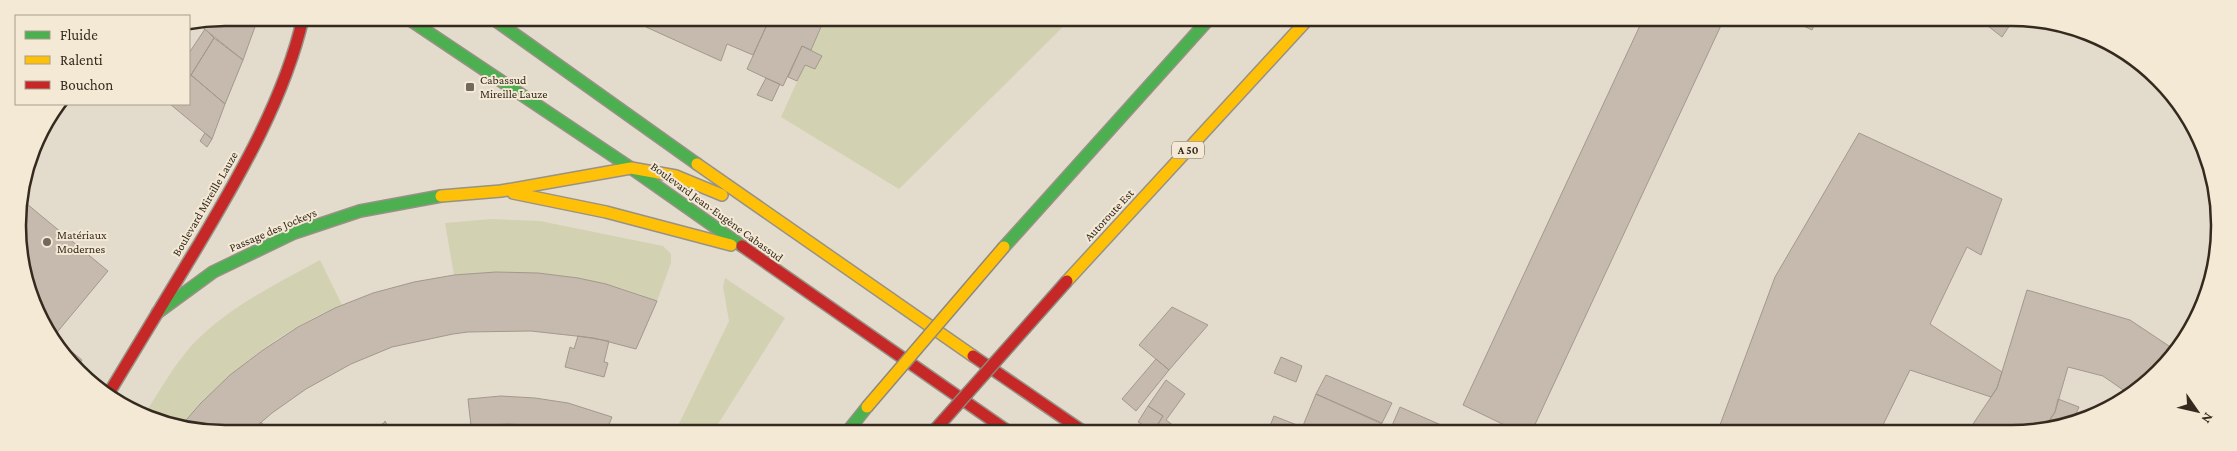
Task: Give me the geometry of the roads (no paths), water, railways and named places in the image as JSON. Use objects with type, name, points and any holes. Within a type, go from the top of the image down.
[{"type":"main road","name":"Boulevard Mireille Lauze","points":[[112,389],[244,168],[277,94],[301,26]]},
{"type":"main road","name":"Boulevard Jean-Eugène Cabassud","points":[[419,26],[631,168],[999,425]]},
{"type":"main road","points":[[503,26],[762,212],[1074,425]]},
{"type":"main road","points":[[853,425],[1004,247],[1203,26]]},
{"type":"main road","name":"Autoroute Est","points":[[939,425],[1067,281],[1301,26]]},
{"type":"main road","name":"Passage des Jockeys","points":[[157,313],[213,272],[307,228],[360,211],[442,196],[502,191],[631,168],[676,176],[762,212]]},
{"type":"main road","name":"Passage des Jockeys","points":[[502,191],[606,212],[746,249]]},
{"type":"place","name":"Cabassud Mireille Lauze","points":[[470,87]]},
{"type":"place","name":"Matériaux Modernes","points":[[47,242]]}]
